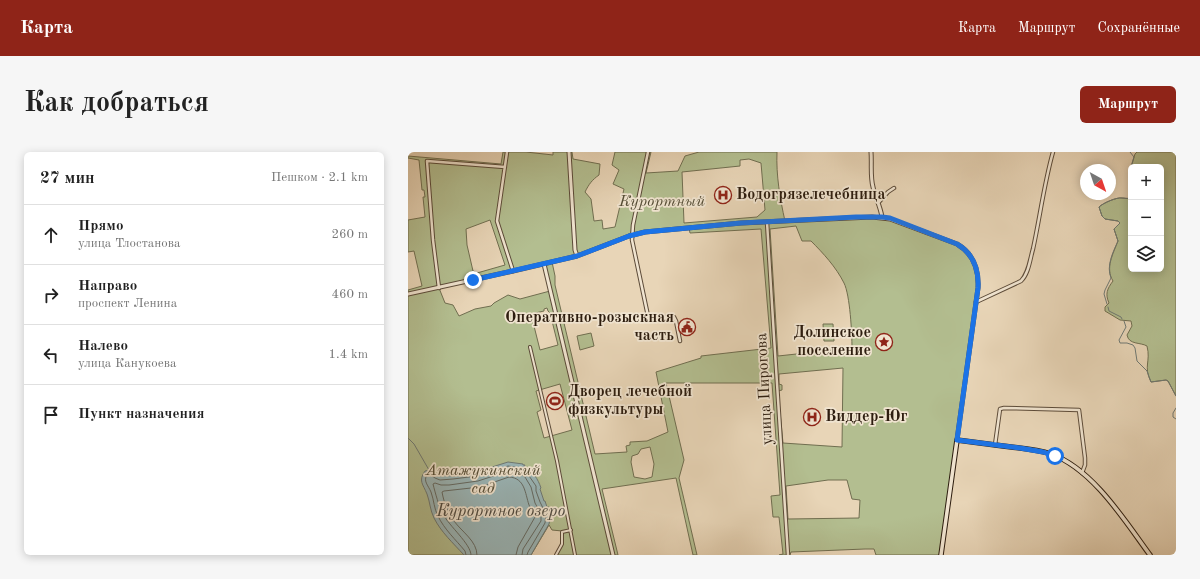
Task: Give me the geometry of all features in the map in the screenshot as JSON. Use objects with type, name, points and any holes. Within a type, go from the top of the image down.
[{"type":"main road","points":[[941,555],[957,440],[1026,449],[1050,454],[1068,463],[1082,473],[1112,504],[1150,555]]},
{"type":"street","points":[[507,152],[497,221],[513,271]]},
{"type":"street","points":[[569,152],[575,250],[577,256]]},
{"type":"street","points":[[648,152],[633,225],[633,243],[648,316],[651,319],[674,317],[676,319],[680,341]]},
{"type":"street","points":[[871,152],[873,190],[882,217]]},
{"type":"street","points":[[976,302],[1024,279],[1029,264],[1053,152]]},
{"type":"street","points":[[439,288],[432,232],[427,161],[505,167]]},
{"type":"street","points":[[878,202],[894,188]]},
{"type":"street","points":[[408,294],[577,256],[645,232],[766,222],[882,217],[897,221],[957,244],[964,248],[970,255],[977,269],[978,281],[976,302],[957,440]]},
{"type":"street","name":"улица Пирогова","points":[[766,222],[788,555]]},
{"type":"street","points":[[544,264],[613,555]]},
{"type":"street","points":[[530,347],[557,461],[576,555]]},
{"type":"street","points":[[996,445],[999,410],[1002,408],[1079,410],[1085,458],[1085,465],[1082,473]]},
{"type":"street","points":[[556,555],[562,544],[562,532],[572,530]]},
{"type":"green space","points":[[503,152],[526,152],[553,155],[553,152],[572,152],[573,159],[600,164],[599,175],[591,182],[585,192],[591,199],[594,221],[602,220],[603,229],[615,227],[624,189],[613,184],[619,170],[612,165],[615,152],[651,152],[646,173],[678,171],[685,156],[699,152],[777,152],[779,187],[785,221],[882,217],[960,246],[971,257],[978,281],[941,555],[876,555],[874,549],[865,549],[791,552],[790,555],[779,555],[783,554],[779,517],[773,517],[771,496],[780,495],[772,383],[666,383],[684,460],[679,478],[697,555],[693,555],[676,478],[602,489],[618,555],[556,555],[561,546],[562,531],[552,530],[549,525],[531,555],[408,555],[408,290],[422,286],[414,251],[408,252],[408,220],[425,217],[423,197],[425,197],[424,190],[422,190],[419,160],[408,158],[408,156],[501,164]],"holes":[[[749,159],[761,163],[765,210],[757,217],[684,223],[682,172],[740,166],[740,160]],[[490,220],[505,265],[477,273],[473,271],[467,245],[466,229]],[[796,226],[802,241],[811,241],[825,255],[837,271],[844,283],[848,296],[852,348],[778,356],[770,229]],[[689,228],[690,233],[761,229],[771,348],[701,356],[701,358],[656,372],[668,432],[647,441],[630,442],[630,445],[626,446],[627,452],[595,454],[555,285],[552,262],[577,256],[640,233]],[[544,264],[550,291],[520,299],[508,295],[491,306],[475,309],[459,316],[453,305],[445,303],[439,288]],[[547,308],[550,313],[558,345],[540,350],[531,314],[544,311],[544,309]],[[843,368],[842,447],[783,443],[778,391],[782,390],[782,385],[779,384],[779,374]],[[560,384],[572,430],[544,438],[537,412],[541,410],[536,391]],[[650,447],[654,464],[652,477],[645,479],[634,477],[631,462],[632,456],[638,454],[641,449]],[[828,480],[847,480],[852,499],[860,500],[859,518],[788,519],[786,486]]]},
{"type":"green space","points":[[1137,152],[1176,152],[1176,396],[1168,381],[1151,382],[1147,368],[1147,346],[1132,342],[1127,335],[1132,326],[1131,321],[1120,320],[1105,311],[1105,307],[1109,303],[1107,292],[1113,281],[1110,266],[1118,241],[1114,229],[1120,223],[1118,221],[1105,219],[1102,216],[1099,207],[1101,205],[1116,200],[1117,198],[1128,198],[1128,272],[1164,272],[1164,164],[1132,164]]},
{"type":"green space","points":[[823,324],[833,324],[834,341],[824,341]]},
{"type":"green space","points":[[591,333],[594,346],[580,350],[577,336]]},
{"type":"water","name":"Курортное озеро","points":[[508,462],[525,465],[524,467],[533,473],[537,478],[544,501],[547,507],[549,507],[551,514],[549,524],[531,555],[464,555],[444,533],[434,518],[422,482],[423,474],[425,471],[429,471],[441,476],[453,476],[476,472]]},
{"type":"waterway","points":[[1130,152],[1134,157],[1132,164]]},
{"type":"waterway","points":[[1107,304],[1104,294],[1111,278],[1109,269],[1112,254],[1118,241],[1114,229],[1120,223],[1118,221],[1105,219],[1102,216],[1099,207],[1114,199],[1128,198]]},
{"type":"waterway","points":[[1108,307],[1109,311],[1122,319]]},
{"type":"waterway","points":[[1124,321],[1126,327],[1119,340],[1120,343],[1133,345],[1135,348],[1137,361],[1147,371],[1151,382],[1168,381],[1176,396]]},
{"type":"waterway","points":[[1176,408],[1173,413],[1173,417],[1176,419]]},
{"type":"waterway","points":[[408,438],[414,444],[429,470]]},
{"type":"place","name":"Водогрязелечебница","points":[[723,195]]},
{"type":"place","name":"Оперативно-розыскная часть","points":[[687,327]]},
{"type":"place","name":"Долинское поселение","points":[[884,342]]},
{"type":"place","name":"Дворец лечебной физкультуры","points":[[555,401]]},
{"type":"place","name":"Виддер-Юг","points":[[812,417]]},
{"type":"route","points":[[473,280],[577,256],[629,236],[645,232],[741,223],[785,222],[856,217],[890,218],[964,248],[975,263],[977,269],[978,288],[957,440],[1020,448],[1043,452],[1055,456]]},
{"type":"park label","name":"Курортный","points":[[662,202]]},
{"type":"park label","name":"Атажукинский сад","points":[[483,480]]}]
